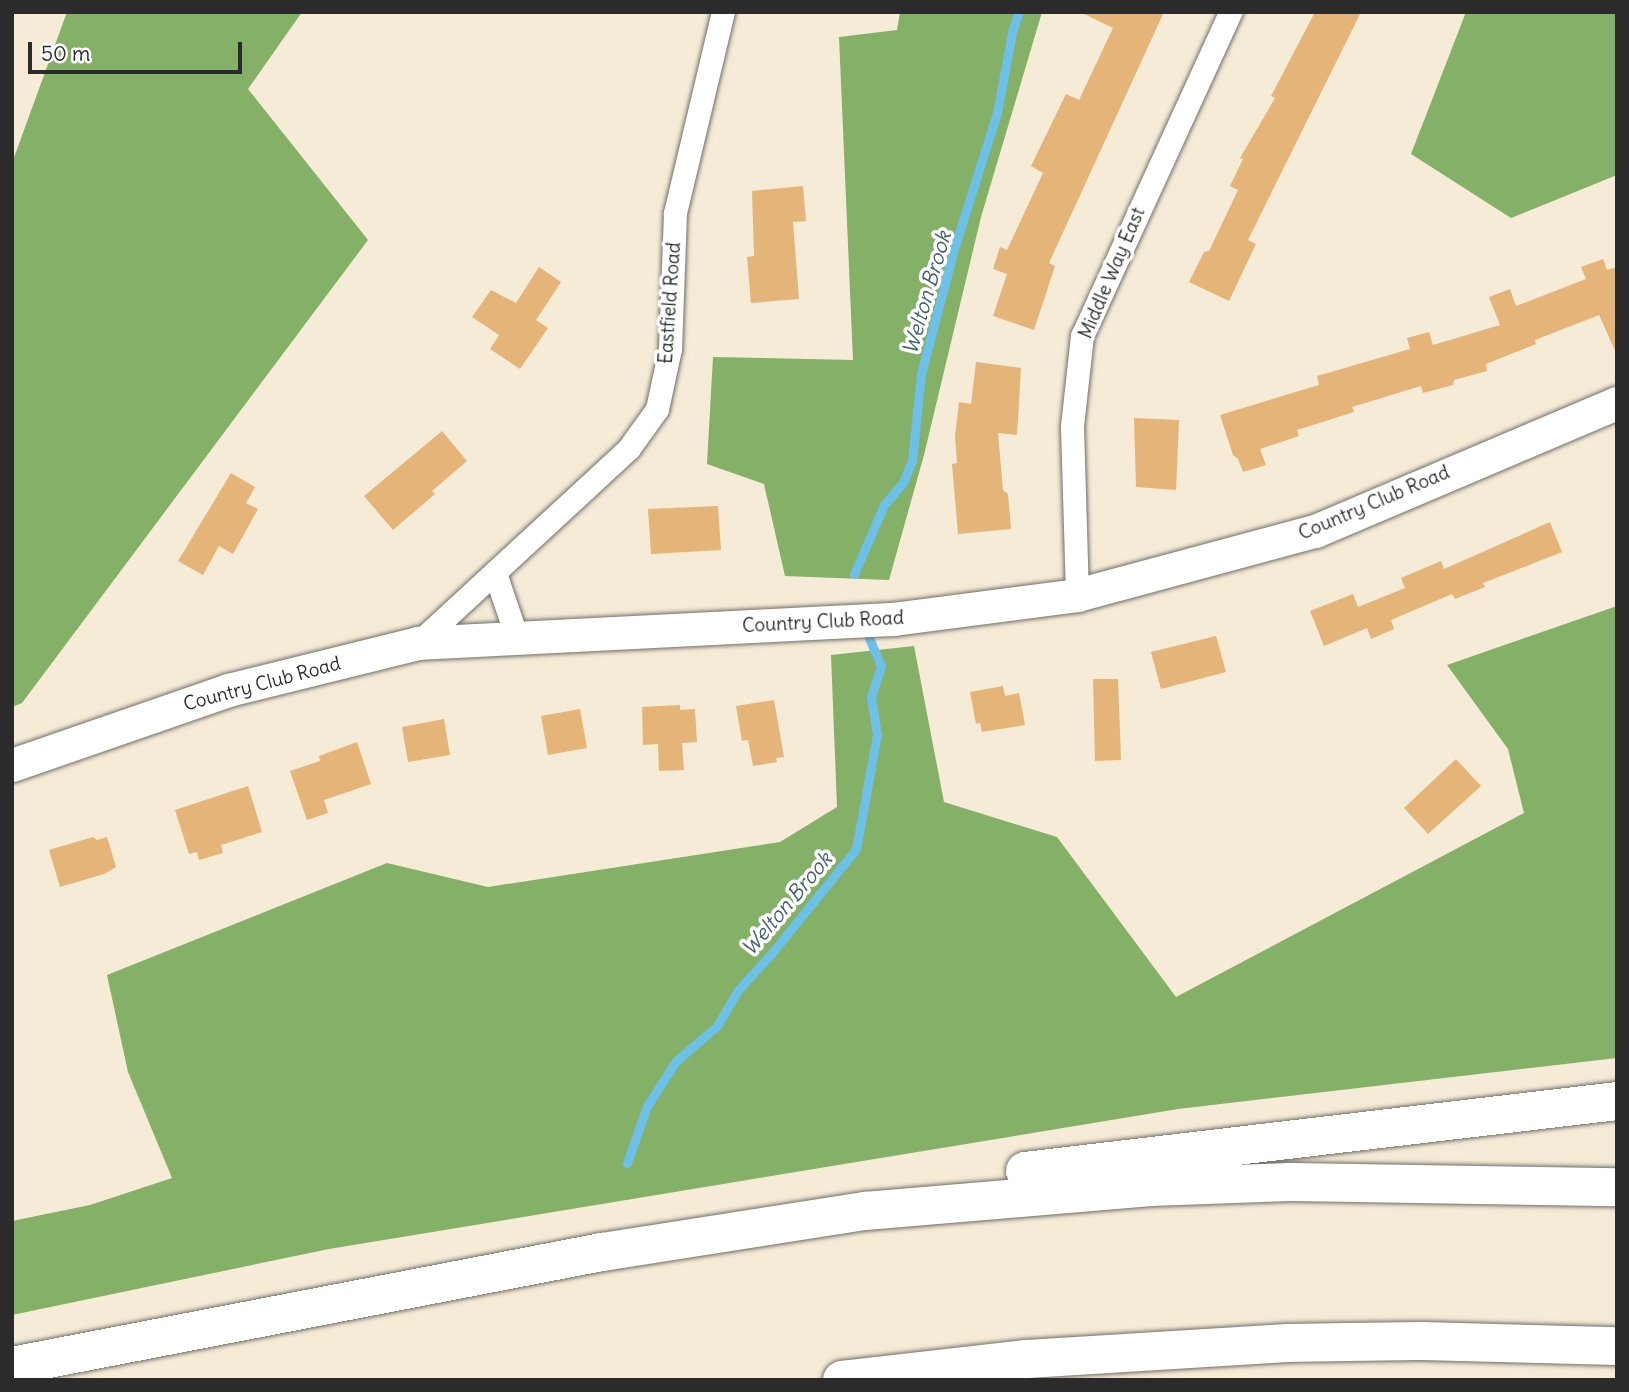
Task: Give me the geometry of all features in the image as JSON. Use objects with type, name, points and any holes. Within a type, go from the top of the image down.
[{"type":"highway","points":[[12,1366],[602,1252],[808,1206],[989,1175],[1617,1101]]},
{"type":"highway","points":[[602,1252],[865,1211],[1151,1187],[1290,1182],[1617,1187]]},
{"type":"highway","points":[[842,1380],[1027,1359],[1276,1343],[1421,1340],[1617,1346]]},
{"type":"street","name":"Eastfield Road","points":[[418,643],[629,449],[657,409],[670,349],[675,213],[723,12]]},
{"type":"street","name":"Middle Way East","points":[[1077,595],[1072,426],[1082,336],[1230,12]]},
{"type":"street","name":"Country Club Road","points":[[12,765],[228,690],[418,643],[893,619],[1077,595],[1315,531],[1617,403]]},
{"type":"street","points":[[495,572],[517,638]]},
{"type":"green space","points":[[67,12],[302,12],[248,89],[368,240],[22,703],[12,707],[12,163]]},
{"type":"green space","points":[[900,12],[1042,12],[981,217],[924,455],[889,580],[785,576],[764,484],[707,464],[713,357],[853,360],[839,37],[897,30]]},
{"type":"green space","points":[[1466,12],[1617,12],[1617,175],[1511,218],[1411,154]]},
{"type":"green space","points":[[1617,606],[1617,1058],[1178,1109],[329,1249],[12,1315],[12,1221],[90,1205],[172,1178],[128,1072],[107,975],[387,863],[488,887],[780,842],[837,807],[831,655],[914,646],[944,802],[1057,837],[1176,997],[1524,813],[1508,749],[1447,665]]},
{"type":"building","points":[[1080,12],[1164,12],[1049,263],[1055,266],[1034,330],[993,316],[1007,274],[993,269],[1000,247],[1007,250],[1043,173],[1031,166],[1066,94],[1079,100],[1113,28]]},
{"type":"building","points":[[1315,12],[1361,12],[1248,240],[1256,244],[1229,301],[1189,282],[1204,252],[1209,251],[1238,190],[1230,186],[1243,159],[1240,158],[1275,98],[1271,96]]},
{"type":"building","points":[[803,186],[806,221],[793,222],[799,299],[751,303],[747,257],[754,256],[752,191]]},
{"type":"building","points":[[1603,259],[1607,270],[1617,267],[1617,355],[1599,315],[1535,340],[1536,344],[1486,364],[1487,371],[1454,380],[1453,385],[1423,393],[1421,386],[1352,407],[1354,412],[1297,430],[1299,436],[1260,449],[1266,465],[1243,472],[1238,459],[1233,455],[1220,415],[1319,385],[1317,376],[1410,349],[1407,338],[1429,332],[1433,345],[1500,325],[1489,297],[1510,289],[1516,306],[1586,279],[1581,267]]},
{"type":"building","points":[[539,267],[561,282],[536,320],[548,328],[520,369],[490,349],[499,335],[472,317],[491,290],[516,303]]},
{"type":"building","points":[[976,362],[1021,368],[1017,435],[998,433],[1003,490],[1008,494],[1011,529],[958,534],[952,464],[957,463],[955,436],[959,402],[971,404]]},
{"type":"building","points":[[1134,418],[1179,420],[1176,490],[1136,487]]},
{"type":"building","points":[[442,431],[467,461],[432,491],[435,494],[393,530],[364,496]]},
{"type":"building","points":[[231,473],[255,487],[246,503],[258,509],[233,554],[219,546],[203,575],[178,561]]},
{"type":"building","points":[[718,506],[721,550],[651,554],[648,509]]},
{"type":"building","points":[[1550,522],[1562,552],[1483,583],[1485,587],[1455,599],[1452,594],[1391,620],[1394,629],[1371,639],[1367,628],[1324,646],[1310,611],[1353,594],[1358,607],[1405,588],[1401,578],[1441,561],[1444,569]]},
{"type":"building","points":[[1216,636],[1226,672],[1161,689],[1151,652]]},
{"type":"building","points":[[1093,679],[1118,679],[1121,760],[1095,761]]},
{"type":"building","points":[[1003,686],[1005,696],[1019,693],[1025,725],[982,732],[980,723],[976,724],[970,692]]},
{"type":"building","points":[[774,700],[784,757],[776,758],[777,762],[753,766],[748,740],[742,741],[736,706]]},
{"type":"building","points":[[680,705],[680,710],[695,709],[697,742],[682,743],[684,770],[659,771],[658,744],[643,745],[642,707]]},
{"type":"building","points":[[580,709],[587,748],[548,755],[541,716]]},
{"type":"building","points":[[444,719],[450,755],[408,762],[402,727]]},
{"type":"building","points":[[357,742],[371,784],[324,800],[328,813],[307,820],[290,771],[320,761],[319,756]]},
{"type":"building","points":[[1456,759],[1481,786],[1428,834],[1404,808]]},
{"type":"building","points":[[248,786],[262,832],[221,845],[223,853],[199,860],[197,852],[189,854],[175,810]]},
{"type":"building","points":[[93,837],[97,840],[107,837],[116,867],[104,874],[60,887],[49,850]]},
{"type":"waterway","name":"Welton Brook","points":[[854,574],[884,505],[903,482],[912,461],[921,374],[954,249],[997,113],[1012,32],[1019,12]]},
{"type":"waterway","name":"Welton Brook","points":[[627,1163],[647,1106],[676,1061],[717,1026],[738,990],[771,954],[856,849],[877,735],[871,697],[881,666],[868,636]]}]
